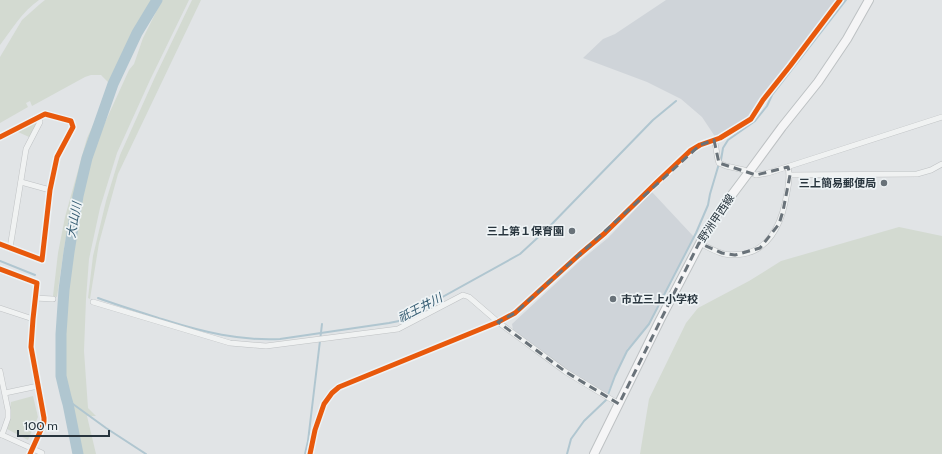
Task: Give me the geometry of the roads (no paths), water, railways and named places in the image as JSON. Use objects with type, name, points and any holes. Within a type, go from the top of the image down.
[{"type":"main road","name":"野洲甲西線","points":[[594,454],[699,243],[710,224],[782,126],[818,82],[847,39],[869,0]]},
{"type":"street","points":[[310,454],[315,430],[324,404],[332,393],[339,387],[515,314],[605,233],[690,151],[700,145],[720,138],[751,119],[763,100],[840,0]]},
{"type":"street","points":[[0,137],[45,114],[71,121],[73,127],[57,157],[50,190],[42,260],[0,244]]},
{"type":"street","points":[[10,248],[26,149],[40,122],[38,117]]},
{"type":"street","points":[[714,140],[719,163],[756,175],[788,167],[942,117]]},
{"type":"street","points":[[790,175],[917,174],[931,170],[942,164]]},
{"type":"street","points":[[699,243],[722,254],[736,256],[760,248],[770,238],[779,224],[790,175],[788,167]]},
{"type":"street","points":[[21,182],[50,190]]},
{"type":"street","points":[[0,269],[37,283],[32,347],[44,423],[30,454]]},
{"type":"street","points":[[92,302],[230,344],[266,346],[398,329],[463,295],[469,297],[498,322],[566,372],[619,404]]},
{"type":"street","points":[[35,298],[53,298]]},
{"type":"street","points":[[0,308],[33,319]]},
{"type":"street","points":[[0,371],[8,410],[8,418],[1,434],[42,452],[42,454]]},
{"type":"street","points":[[5,393],[38,386]]},
{"type":"waterway","name":"大山川","points":[[78,454],[61,376],[61,334],[64,290],[78,196],[87,158],[113,84],[137,33],[157,0]]},
{"type":"waterway","points":[[567,454],[571,439],[584,421],[606,400],[627,351],[649,324],[696,233],[708,205],[723,148],[728,140],[755,121],[767,106],[772,95],[846,0]]},
{"type":"waterway","name":"祇王井川","points":[[98,298],[193,328],[222,335],[250,339],[280,339],[399,321],[520,254],[546,230],[653,120],[676,101]]},
{"type":"waterway","name":"祇王井川","points":[[0,261],[35,275]]},
{"type":"waterway","points":[[305,454],[308,441],[322,324]]},
{"type":"waterway","points":[[66,399],[106,428],[146,454]]},
{"type":"place","name":"三上簡易郵便局","points":[[884,183]]},
{"type":"place","name":"三上第１保育園","points":[[572,231]]},
{"type":"place","name":"市立三上小学校","points":[[613,299]]}]
